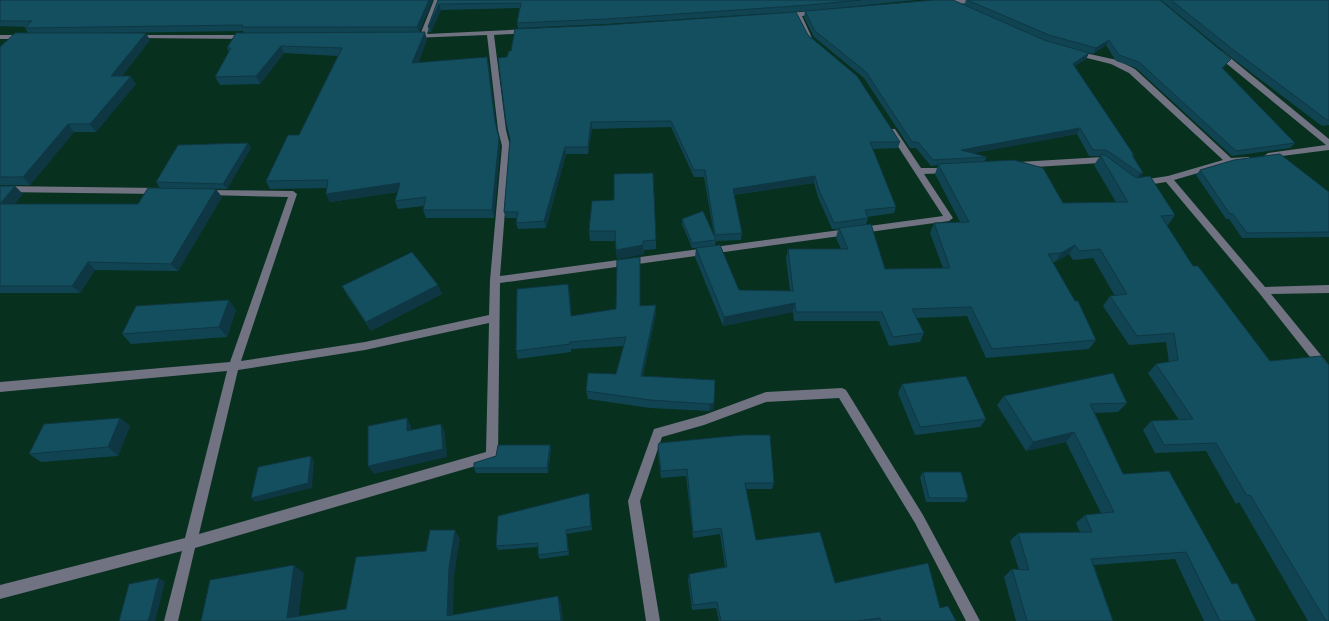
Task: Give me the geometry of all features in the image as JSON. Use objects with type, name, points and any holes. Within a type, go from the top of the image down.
[{"type":"street","points":[[422,37],[438,0]]},
{"type":"street","points":[[939,1],[980,2],[988,0]]},
{"type":"street","points":[[939,1],[969,10]]},
{"type":"street","points":[[775,16],[824,12]]},
{"type":"street","points":[[798,14],[810,39],[815,44]]},
{"type":"street","points":[[404,37],[536,31]]},
{"type":"street","points":[[0,592],[190,543],[492,456],[495,280],[506,146],[502,130],[490,33]]},
{"type":"street","points":[[0,37],[32,37]]},
{"type":"street","points":[[127,37],[254,37]]},
{"type":"street","points":[[1215,49],[1329,143]]},
{"type":"street","points":[[1068,50],[1114,62],[1132,71],[1228,161]]},
{"type":"street","points":[[495,280],[949,218],[886,120]]},
{"type":"street","points":[[1134,184],[1168,179],[1228,161],[1329,147]]},
{"type":"street","points":[[1006,166],[1102,160],[1115,170]]},
{"type":"street","points":[[919,172],[959,169]]},
{"type":"street","points":[[1168,179],[1263,291],[1329,373]]},
{"type":"street","points":[[0,189],[166,191]]},
{"type":"street","points":[[171,621],[234,366],[293,194],[198,192]]},
{"type":"street","points":[[1263,291],[1329,289]]},
{"type":"street","points":[[0,387],[234,366],[365,346],[494,318]]},
{"type":"street","points":[[653,621],[634,501],[658,433],[704,420],[766,398],[842,393],[919,519],[973,621]]},
{"type":"building","points":[[0,0],[429,0],[417,27],[242,27],[243,25],[25,28],[32,21],[0,21]]},
{"type":"building","points":[[438,0],[861,0],[606,19],[517,23],[521,3],[439,4],[428,27]]},
{"type":"building","points":[[935,0],[953,0],[1044,40],[1089,53],[1073,64],[1134,155],[1132,155],[1143,173],[1140,173],[1106,150],[1093,150],[1080,128],[961,150],[987,157],[933,160],[918,142],[912,142],[866,72],[815,31],[805,11]]},
{"type":"building","points":[[967,0],[1160,0],[1231,59],[1222,68],[1295,143],[1236,151],[1139,62],[1119,55],[1109,40],[1096,48],[1049,35]]},
{"type":"building","points":[[1171,0],[1329,0],[1329,120],[1236,52]]},
{"type":"building","points":[[796,12],[808,35],[857,76],[900,142],[870,142],[896,207],[865,210],[868,218],[834,223],[819,190],[815,176],[733,189],[742,233],[715,235],[705,170],[694,170],[671,121],[591,122],[588,147],[565,147],[544,221],[516,223],[518,212],[504,212],[510,139],[506,123],[498,58],[507,57],[509,51],[511,51],[515,29],[606,25]]},
{"type":"building","points":[[425,32],[412,63],[487,57],[495,122],[499,138],[492,210],[423,210],[426,197],[395,201],[400,183],[326,194],[328,180],[266,181],[288,135],[299,135],[342,48],[281,46],[256,76],[215,77],[231,48],[227,48],[236,33]]},
{"type":"building","points":[[15,33],[146,33],[111,76],[131,76],[90,124],[68,124],[23,177],[0,177],[0,47]]},
{"type":"building","points":[[248,143],[223,184],[156,182],[178,145]]},
{"type":"building","points":[[1280,154],[1329,192],[1329,232],[1247,233],[1233,214],[1230,214],[1200,170],[1234,160]]},
{"type":"building","points":[[1100,155],[1105,155],[1136,178],[1150,176],[1175,215],[1161,216],[1193,266],[1198,266],[1270,361],[1321,356],[1329,365],[1329,621],[1326,621],[1250,495],[1247,496],[1216,443],[1164,445],[1151,421],[1193,419],[1156,364],[1178,360],[1174,333],[1137,336],[1110,296],[1127,294],[1100,249],[1079,251],[1075,245],[1061,253],[1048,254],[1075,301],[1078,301],[1096,340],[992,349],[971,307],[912,309],[924,333],[893,337],[882,312],[796,312],[795,303],[724,317],[696,248],[720,245],[739,290],[793,291],[788,249],[848,249],[839,228],[871,224],[885,269],[950,268],[934,223],[969,222],[938,164],[1014,160],[1043,168],[1063,203],[1128,202]]},
{"type":"building","points":[[653,173],[656,240],[643,241],[643,245],[616,250],[615,231],[589,231],[592,201],[614,200],[614,174]]},
{"type":"building","points":[[0,186],[15,186],[0,204]]},
{"type":"building","points":[[148,188],[216,189],[171,264],[88,262],[72,286],[0,286],[0,204],[138,204]]},
{"type":"building","points":[[703,211],[716,240],[692,243],[682,219]]},
{"type":"building","points":[[412,252],[438,285],[366,322],[342,286]]},
{"type":"building","points":[[640,257],[640,306],[656,305],[641,376],[715,380],[714,403],[650,400],[586,391],[588,373],[616,374],[626,337],[570,342],[570,344],[516,351],[517,289],[568,284],[571,316],[616,309],[617,260]]},
{"type":"building","points":[[229,300],[219,327],[122,334],[136,306]]},
{"type":"building","points":[[1113,373],[1127,403],[1090,404],[1123,474],[1169,471],[1232,584],[1237,583],[1256,621],[1220,621],[1186,552],[1091,559],[1113,621],[1027,621],[1012,569],[1029,570],[1018,533],[1092,532],[1085,515],[1114,512],[1074,432],[1033,442],[1004,396]]},
{"type":"building","points":[[966,376],[986,419],[920,427],[902,384]]},
{"type":"building","points":[[120,418],[108,447],[29,454],[44,424]]},
{"type":"building","points":[[407,418],[407,431],[441,424],[443,449],[368,466],[368,426]]},
{"type":"building","points":[[743,435],[770,435],[774,483],[745,483],[756,540],[820,532],[835,583],[928,563],[940,608],[948,606],[956,621],[881,621],[880,618],[857,621],[721,621],[717,602],[693,605],[689,574],[727,567],[721,528],[693,532],[687,469],[661,471],[658,447],[659,443]]},
{"type":"building","points":[[498,445],[550,445],[547,468],[474,468],[474,463],[496,456]]},
{"type":"building","points":[[311,456],[308,483],[251,498],[258,467]]},
{"type":"building","points":[[923,472],[961,472],[968,498],[929,498]]},
{"type":"building","points":[[589,493],[591,526],[566,530],[568,551],[538,555],[538,543],[496,546],[498,516]]},
{"type":"building","points":[[430,530],[455,530],[449,568],[447,616],[558,596],[561,621],[201,621],[210,580],[294,565],[287,618],[346,609],[356,557],[426,551]]},
{"type":"building","points":[[159,578],[148,621],[119,621],[129,584]]}]
